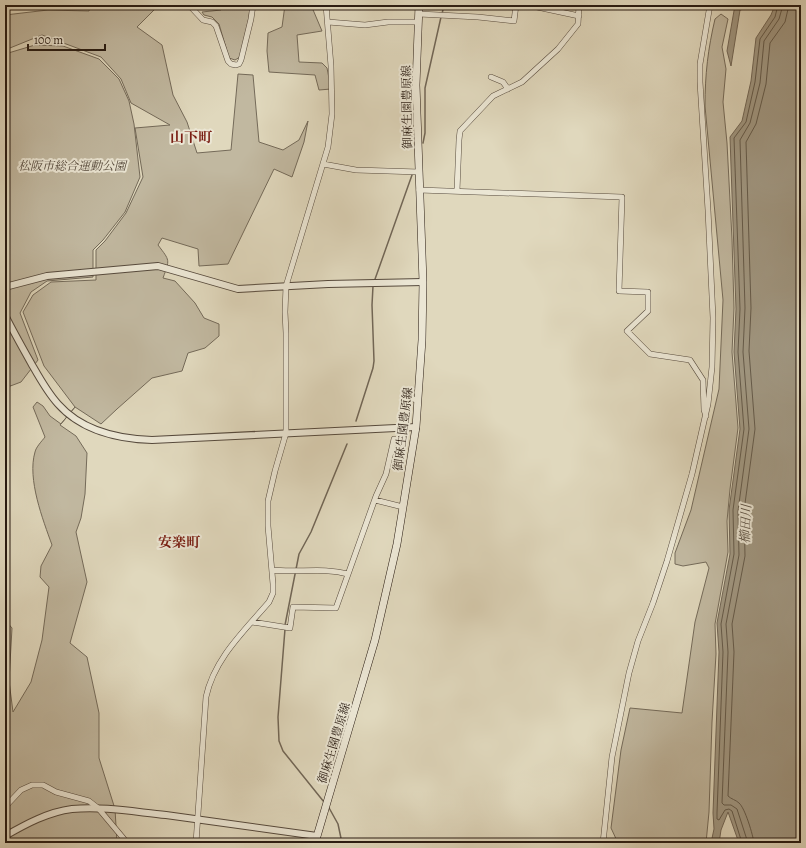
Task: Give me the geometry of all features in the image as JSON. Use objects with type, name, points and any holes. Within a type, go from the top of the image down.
[{"type":"main road","name":"御麻生園豊原線","points":[[316,840],[375,640],[397,544],[416,427],[422,340],[423,282],[416,84],[419,5]]},
{"type":"street","points":[[190,5],[203,20],[212,22],[216,26],[228,61],[231,64],[236,65],[239,64],[241,60],[252,19],[253,5]]},
{"type":"street","points":[[196,843],[208,689],[213,673],[219,662],[272,597],[268,501],[286,433],[286,286],[328,147],[332,114],[326,5]]},
{"type":"street","points":[[328,22],[365,25],[438,15],[514,21],[516,5]]},
{"type":"street","points":[[520,5],[579,16]]},
{"type":"street","points":[[457,191],[460,131],[493,96],[522,82],[558,48],[576,27],[579,16],[579,5]]},
{"type":"street","points":[[603,843],[611,765],[629,673],[638,641],[668,561],[706,416],[712,366],[713,318],[700,64],[710,5]]},
{"type":"street","points":[[491,77],[503,82],[508,88]]},
{"type":"street","points":[[323,164],[356,170],[419,172]]},
{"type":"street","points":[[419,190],[622,197],[619,291],[648,292],[648,311],[626,331],[650,354],[690,360],[703,380],[704,410],[706,416]]},
{"type":"street","points":[[5,287],[47,276],[158,266],[238,289],[423,282]]},
{"type":"street","points":[[5,315],[23,350],[52,396],[69,414],[83,424],[113,435],[137,440],[416,427]]},
{"type":"street","points":[[403,415],[407,403],[411,398],[418,400]]},
{"type":"street","points":[[252,622],[290,628],[293,607],[336,608],[375,500],[386,474],[394,439]]},
{"type":"street","points":[[375,500],[403,507]]},
{"type":"street","points":[[272,570],[320,570],[348,574]]},
{"type":"street","points":[[5,807],[21,790],[32,785],[43,785],[56,792],[89,801],[98,808],[126,843]]},
{"type":"street","points":[[5,836],[34,820],[55,813],[72,809],[98,808],[198,819],[316,840]]},
{"type":"green space","points":[[90,5],[159,5],[137,27],[162,45],[173,95],[187,122],[197,153],[231,150],[238,74],[253,75],[259,142],[283,150],[299,140],[308,121],[304,142],[292,177],[274,169],[228,264],[199,266],[198,249],[162,238],[158,245],[168,260],[163,278],[175,281],[195,303],[204,318],[219,324],[219,336],[205,348],[188,353],[182,371],[152,378],[101,424],[75,407],[44,366],[23,312],[33,295],[51,282],[96,280],[96,250],[105,241],[126,213],[143,177],[135,128],[170,125],[131,103],[121,79],[101,57],[42,35],[5,50],[5,15],[48,10],[89,11]]},
{"type":"green space","points":[[220,5],[250,5],[249,18],[240,57],[235,60],[229,58],[219,24],[212,17],[204,15],[202,12],[221,10]]},
{"type":"green space","points":[[285,5],[311,5],[322,31],[297,35],[299,62],[322,63],[327,68],[331,89],[319,90],[315,75],[269,72],[267,51],[268,33],[282,27]]},
{"type":"green space","points":[[721,14],[728,19],[722,47],[726,69],[723,102],[727,143],[732,239],[734,308],[732,352],[738,428],[727,521],[728,552],[715,624],[716,654],[709,812],[706,843],[618,843],[611,828],[621,750],[630,708],[682,713],[695,622],[709,568],[706,562],[683,566],[675,564],[675,553],[691,510],[719,389],[723,300],[705,106],[706,72],[710,41],[715,19]]},
{"type":"green space","name":"松阪市総合運動公園","points":[[35,45],[63,46],[99,59],[119,79],[129,101],[134,124],[140,177],[125,212],[103,240],[93,250],[93,277],[47,281],[31,292],[20,313],[38,360],[21,382],[5,388],[5,54]]},
{"type":"green space","points":[[37,402],[43,406],[50,416],[61,424],[60,425],[76,436],[87,453],[85,494],[81,518],[76,532],[87,582],[70,643],[87,657],[99,713],[99,758],[115,809],[117,843],[5,843],[5,620],[12,628],[9,681],[13,712],[31,682],[42,640],[49,587],[40,577],[41,566],[52,545],[34,487],[33,463],[35,452],[45,437],[33,407]]},
{"type":"water","points":[[735,5],[752,5],[752,7],[740,10],[731,66],[727,51]]},
{"type":"water","name":"櫛田川","points":[[775,5],[801,5],[801,843],[739,843],[728,812],[721,830],[719,843],[711,843],[714,829],[713,813],[719,652],[717,623],[730,554],[729,510],[740,429],[734,352],[736,309],[730,137],[742,121],[751,81],[756,38],[771,15]]},
{"type":"waterway","points":[[442,14],[444,5]]},
{"type":"waterway","points":[[423,143],[425,133],[425,88],[441,17]]},
{"type":"waterway","points":[[374,282],[412,175]]},
{"type":"waterway","points":[[356,421],[374,361],[372,305],[373,286]]},
{"type":"waterway","points":[[285,625],[299,554],[311,532],[347,444]]},
{"type":"waterway","points":[[285,629],[278,717],[279,741],[283,751],[324,802]]},
{"type":"waterway","points":[[328,806],[338,824],[342,843]]},
{"type":"district","name":"山下町","points":[[191,137]]},
{"type":"district","name":"安楽町","points":[[179,542]]}]
